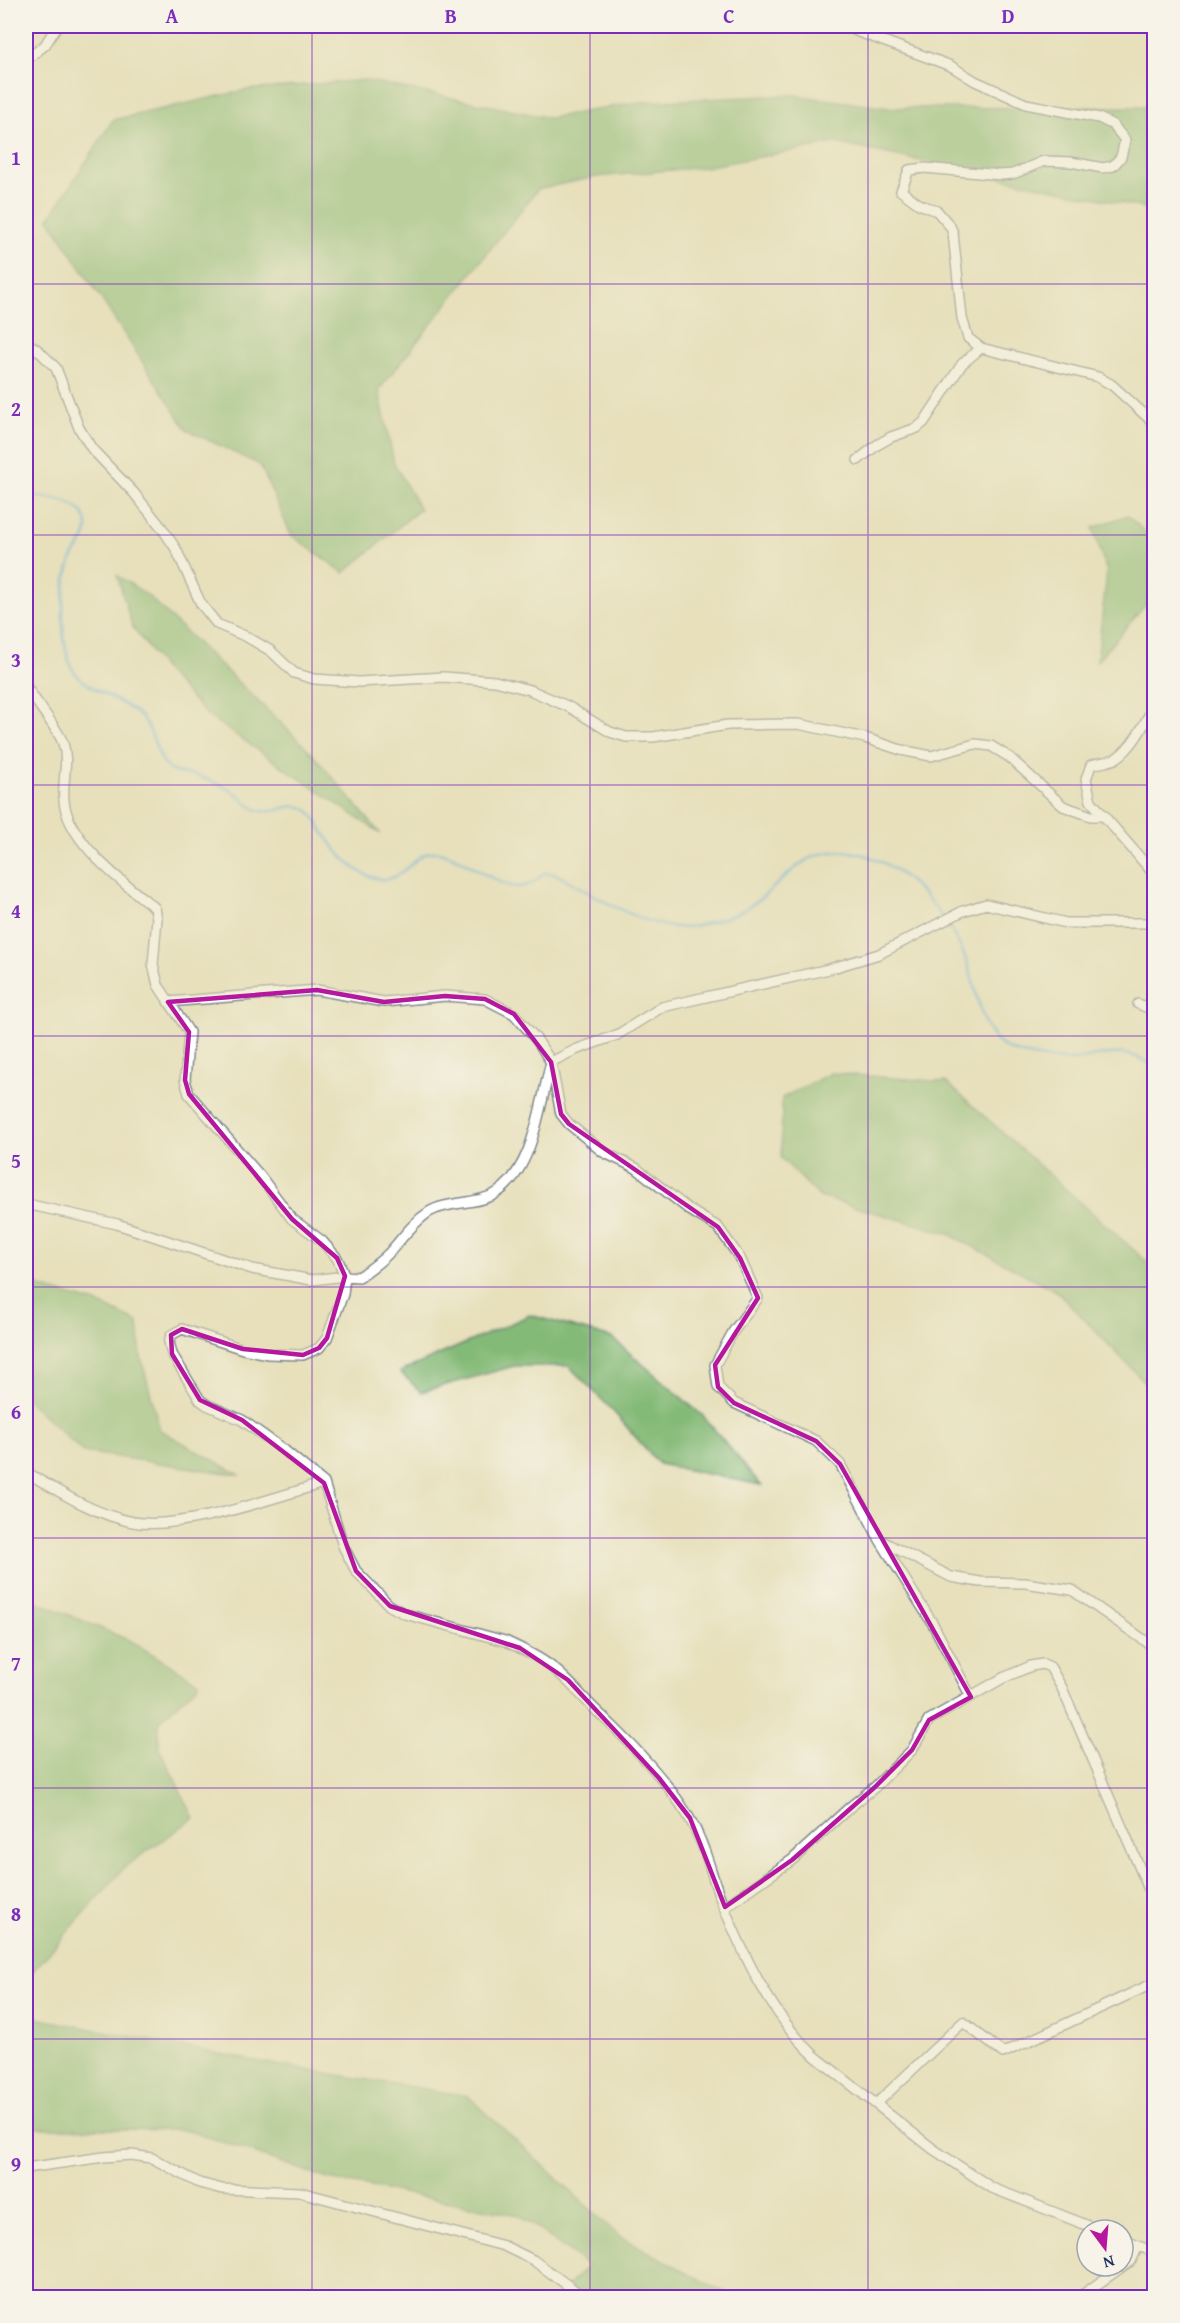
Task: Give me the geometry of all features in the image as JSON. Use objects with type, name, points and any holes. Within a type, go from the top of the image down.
[{"type":"street","points":[[26,60],[45,45],[57,26]]},
{"type":"street","points":[[848,26],[951,66],[975,81],[1026,104],[1099,118],[1113,125],[1125,140],[1121,157],[1113,166],[1103,168],[1044,161],[1013,174],[1001,175],[925,168],[909,170],[901,191],[919,204],[938,211],[953,233],[962,318],[968,338],[981,348],[1098,377],[1112,385],[1155,423]]},
{"type":"street","points":[[26,342],[56,368],[79,428],[87,442],[134,493],[162,528],[176,549],[201,604],[217,624],[271,651],[294,673],[314,680],[359,682],[444,677],[495,681],[530,690],[569,707],[610,732],[626,737],[653,737],[728,724],[798,724],[865,738],[901,750],[931,756],[975,744],[991,746],[1009,757],[1063,806],[1091,816],[1105,816]]},
{"type":"street","points":[[858,460],[891,437],[917,428],[924,422],[962,363],[981,348]]},
{"type":"street","points":[[26,686],[62,740],[66,755],[65,807],[74,828],[108,870],[155,908],[157,919],[153,964],[158,985],[189,1032],[185,1080],[189,1094],[261,1177],[292,1219],[322,1241],[337,1258],[345,1276],[343,1294],[327,1338],[319,1348],[303,1355],[268,1354],[243,1349],[182,1329],[171,1335],[169,1342],[172,1354],[200,1400],[242,1420],[324,1483],[343,1546],[356,1570],[390,1606],[405,1614],[505,1641],[520,1648],[548,1664],[568,1680],[606,1720],[659,1778],[690,1818],[725,1907],[755,1973],[804,2046],[933,2149],[992,2188],[1075,2221]]},
{"type":"street","points":[[1155,705],[1141,730],[1125,749],[1114,759],[1091,765],[1086,779],[1091,801],[1155,874]]},
{"type":"street","points":[[26,1204],[117,1224],[252,1269],[312,1280],[345,1276],[359,1277],[387,1255],[416,1221],[432,1210],[495,1194],[518,1172],[526,1158],[536,1127],[551,1062],[574,1050],[617,1035],[662,1007],[829,969],[879,954],[963,911],[986,904],[1066,923],[1155,923]]},
{"type":"street","points":[[168,1002],[317,990],[384,1002],[445,996],[485,999],[514,1014],[537,1040],[551,1062],[561,1114],[568,1124],[603,1152],[636,1168],[691,1210],[718,1227],[740,1258],[759,1298],[733,1332],[715,1365],[718,1387],[734,1403],[816,1441],[840,1464],[880,1540],[933,1624],[971,1697]]},
{"type":"street","points":[[1138,1004],[1155,1010]]},
{"type":"street","points":[[26,1472],[79,1504],[135,1523],[184,1520],[213,1515],[324,1483]]},
{"type":"street","points":[[880,1540],[951,1577],[980,1582],[1025,1583],[1072,1590],[1155,1647]]},
{"type":"street","points":[[725,1907],[792,1860],[875,1787],[912,1750],[929,1720],[1003,1678],[1030,1666],[1043,1664],[1050,1667],[1075,1716],[1155,1901]]},
{"type":"street","points":[[876,2104],[963,2022],[1003,2053],[1155,1983]]},
{"type":"street","points":[[26,2168],[131,2155],[152,2158],[199,2183],[222,2189],[300,2192],[504,2246],[533,2260],[585,2298]]},
{"type":"street","points":[[1135,2245],[1155,2252]]},
{"type":"street","points":[[1135,2252],[1138,2246]]},
{"type":"street","points":[[1078,2298],[1106,2278]]},
{"type":"highlighted area","points":[[317,990],[384,1002],[445,996],[485,999],[514,1014],[551,1062],[561,1114],[569,1124],[718,1227],[740,1258],[758,1298],[715,1365],[718,1387],[734,1403],[816,1441],[840,1464],[971,1697],[929,1720],[912,1750],[875,1787],[792,1860],[725,1907],[690,1818],[659,1778],[568,1680],[520,1648],[390,1606],[356,1571],[324,1483],[242,1420],[200,1400],[172,1354],[171,1335],[182,1329],[243,1349],[303,1355],[319,1348],[327,1338],[345,1276],[337,1258],[292,1219],[189,1094],[185,1080],[189,1032],[168,1002]]},
{"type":"green space","points":[[364,80],[550,118],[638,102],[794,95],[889,108],[1150,107],[1154,109],[1154,210],[835,143],[705,167],[596,177],[538,189],[379,390],[394,463],[420,509],[344,573],[291,535],[260,465],[187,430],[49,219],[113,120],[246,90]]},
{"type":"green space","points":[[1127,515],[1154,540],[1150,600],[1097,661],[1107,572],[1093,528]]},
{"type":"green space","points":[[117,575],[147,595],[308,749],[381,834],[208,716],[166,672],[132,626]]},
{"type":"green space","points":[[831,1073],[946,1082],[1154,1268],[1154,1392],[1058,1292],[947,1233],[820,1197],[781,1158],[782,1098]]},
{"type":"green space","points":[[26,1283],[100,1304],[138,1322],[141,1357],[160,1430],[240,1475],[83,1452],[26,1399]]},
{"type":"green space","points":[[530,1315],[612,1338],[703,1416],[761,1485],[659,1464],[612,1410],[569,1366],[514,1366],[421,1392],[400,1372]]},
{"type":"green space","points":[[26,1597],[131,1641],[200,1683],[159,1721],[159,1748],[194,1818],[126,1866],[26,1979]]},
{"type":"green space","points":[[26,2016],[277,2065],[468,2096],[619,2236],[733,2297],[556,2297],[588,2266],[519,2215],[328,2179],[188,2130],[26,2128]]},
{"type":"waterway","points":[[26,495],[64,501],[81,511],[85,518],[86,533],[71,561],[63,600],[65,643],[68,657],[77,676],[142,718],[150,730],[164,764],[169,769],[217,783],[237,794],[258,810],[271,811],[295,806],[306,809],[346,861],[370,877],[388,879],[403,872],[423,855],[438,852],[459,859],[492,878],[512,886],[528,885],[544,873],[556,874],[638,917],[667,926],[683,927],[718,920],[745,909],[794,869],[817,855],[849,852],[868,856],[905,877],[936,909],[949,927],[967,962],[987,1026],[1001,1045],[1019,1053],[1055,1060],[1123,1054],[1154,1066]]},
{"type":"waterway","points":[[1154,1142],[1152,1152],[1154,1165]]}]
